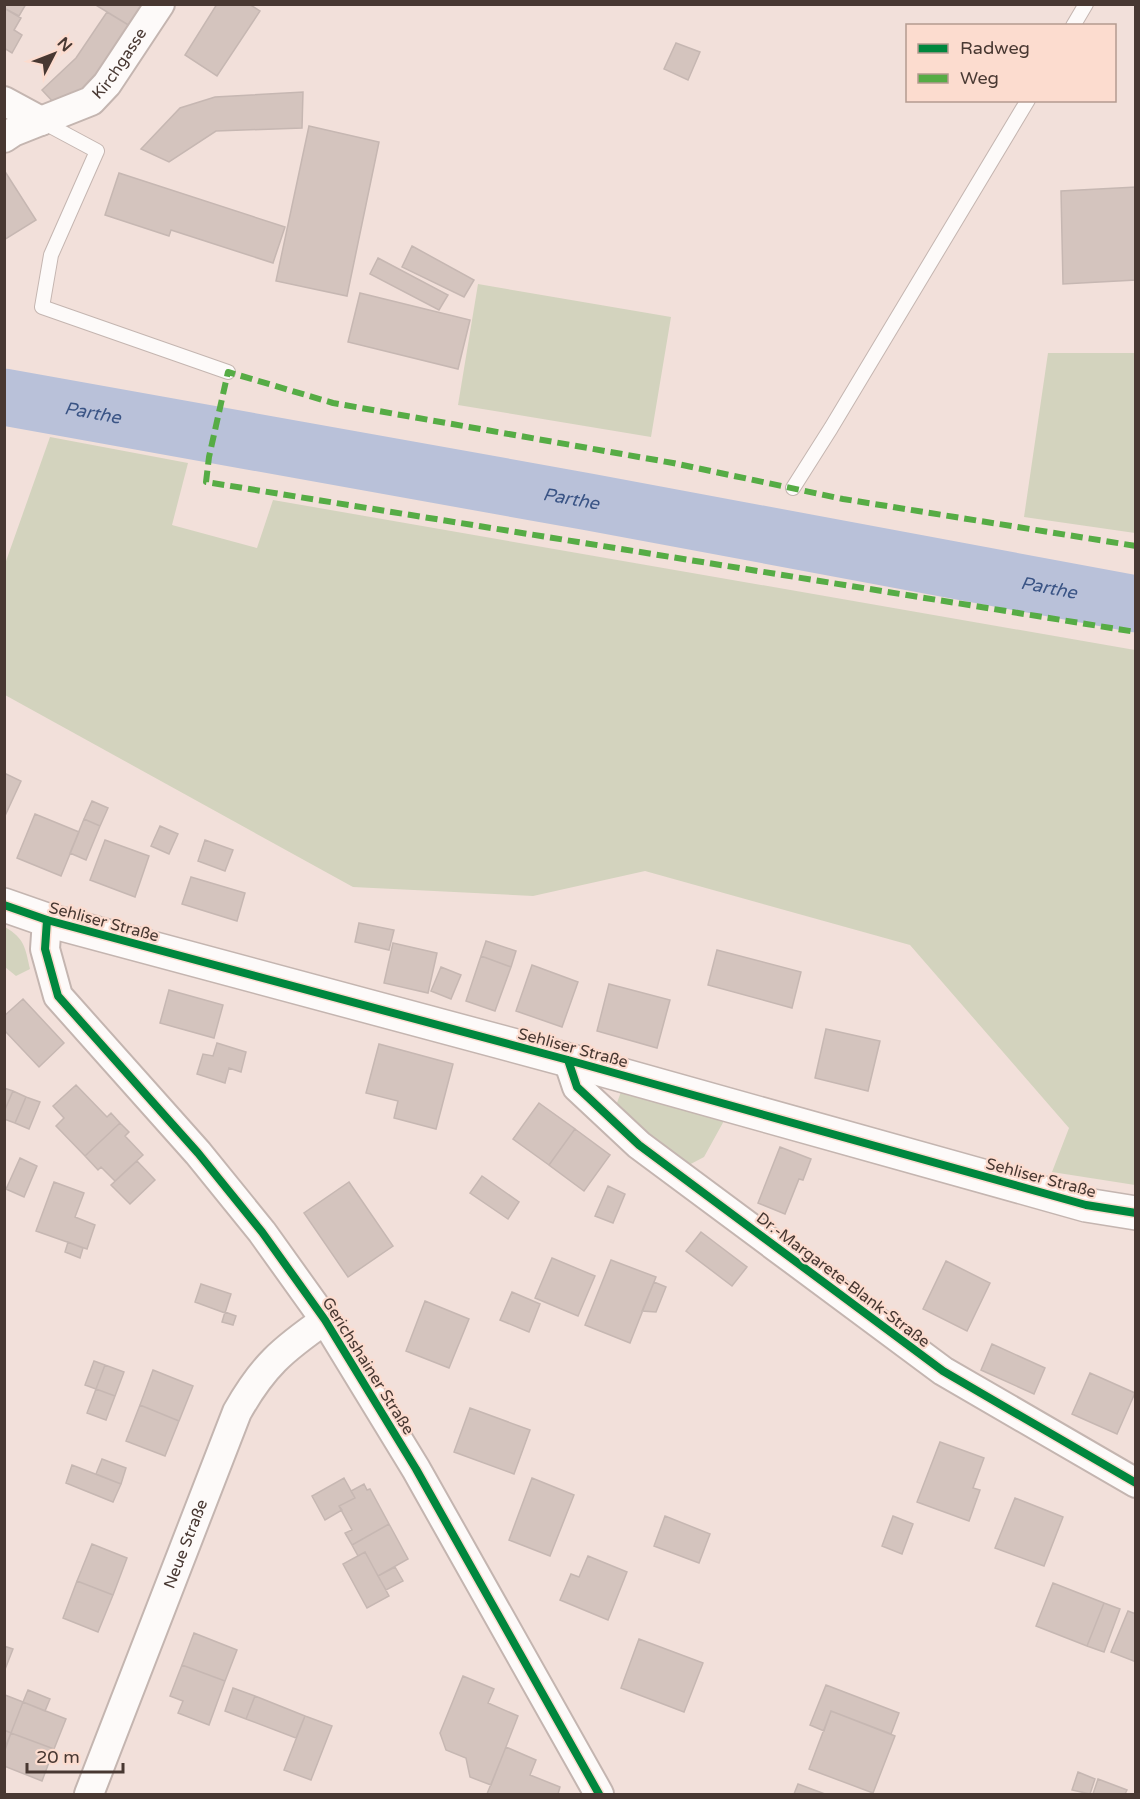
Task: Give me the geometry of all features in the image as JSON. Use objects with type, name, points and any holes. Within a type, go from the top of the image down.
[{"type":"street","name":"Kirchgasse","points":[[4,138],[91,101],[113,77],[160,4]]},
{"type":"street","points":[[4,100],[40,121]]},
{"type":"street","name":"Sehliser Straße","points":[[4,906],[47,920],[568,1060],[1086,1205],[1136,1213]]},
{"type":"street","name":"Gerichshainer Straße","points":[[47,920],[45,949],[58,996],[205,1162],[262,1232],[325,1320],[422,1479],[599,1794]]},
{"type":"street","name":"Dr.-Margarete-Blank-Straße","points":[[568,1060],[577,1087],[639,1145],[943,1371],[1136,1483]]},
{"type":"street","name":"Neue Straße","points":[[89,1794],[237,1413],[251,1388],[270,1363],[288,1346],[325,1320]]},
{"type":"lane","points":[[1074,24],[1086,4]]},
{"type":"lane","points":[[793,489],[1027,102]]},
{"type":"lane","points":[[40,121],[97,151],[51,255],[42,307],[228,372]]},
{"type":"green space","points":[[478,284],[671,317],[651,437],[458,405]]},
{"type":"green space","points":[[1048,353],[1135,353],[1135,533],[1024,517]]},
{"type":"green space","points":[[50,437],[188,463],[172,525],[257,548],[273,500],[1135,650],[1135,1185],[1052,1172],[1069,1128],[910,945],[645,871],[533,896],[353,887],[5,695],[5,564]]},
{"type":"green space","points":[[5,927],[20,940],[30,969],[16,976],[5,967]]},
{"type":"green space","points":[[622,1089],[725,1119],[704,1157],[685,1167],[614,1111]]},
{"type":"building","points":[[4,4],[26,4],[19,16],[4,8]]},
{"type":"building","points":[[94,4],[150,4],[135,29]]},
{"type":"building","points":[[217,4],[249,4],[260,11],[217,76],[185,55]]},
{"type":"building","points":[[4,8],[21,18],[14,30],[22,35],[12,53],[4,48]]},
{"type":"building","points":[[107,12],[135,29],[97,81],[56,105],[42,90],[76,58]]},
{"type":"building","points":[[676,43],[700,52],[688,80],[664,69]]},
{"type":"building","points":[[303,92],[302,128],[216,131],[169,162],[141,149],[180,108],[215,97]]},
{"type":"building","points":[[309,126],[379,142],[347,296],[276,281]]},
{"type":"building","points":[[4,170],[36,220],[4,240]]},
{"type":"building","points":[[119,173],[285,227],[273,263],[171,230],[169,236],[105,215]]},
{"type":"building","points":[[1136,187],[1136,280],[1063,284],[1061,191]]},
{"type":"building","points":[[412,246],[474,280],[464,297],[402,267]]},
{"type":"building","points":[[378,258],[448,295],[439,310],[370,274]]},
{"type":"building","points":[[360,293],[470,320],[458,369],[348,342]]},
{"type":"building","points":[[4,773],[21,781],[4,818]]},
{"type":"building","points":[[92,801],[108,808],[100,826],[84,819]]},
{"type":"building","points":[[35,814],[79,832],[61,876],[17,858]]},
{"type":"building","points":[[84,819],[100,826],[86,860],[70,853]]},
{"type":"building","points":[[160,826],[178,834],[169,854],[151,846]]},
{"type":"building","points":[[105,840],[149,856],[135,897],[90,880]]},
{"type":"building","points":[[205,840],[233,850],[225,871],[198,861]]},
{"type":"building","points":[[191,877],[245,893],[237,921],[182,904]]},
{"type":"building","points":[[359,923],[394,930],[389,950],[355,942]]},
{"type":"building","points":[[486,941],[516,951],[511,967],[481,956]]},
{"type":"building","points":[[393,943],[437,953],[428,993],[384,983]]},
{"type":"building","points":[[717,950],[801,972],[792,1008],[708,985]]},
{"type":"building","points":[[481,956],[511,967],[495,1011],[466,1001]]},
{"type":"building","points":[[532,965],[578,982],[562,1027],[516,1011]]},
{"type":"building","points":[[441,967],[461,975],[451,999],[431,991]]},
{"type":"building","points":[[609,984],[670,1000],[657,1048],[597,1031]]},
{"type":"building","points":[[169,990],[223,1005],[214,1038],[160,1023]]},
{"type":"building","points":[[23,999],[64,1043],[39,1067],[4,1030],[4,1016]]},
{"type":"building","points":[[826,1029],[880,1041],[868,1091],[815,1078]]},
{"type":"building","points":[[217,1043],[246,1052],[241,1072],[229,1068],[225,1083],[197,1074],[203,1054],[213,1056]]},
{"type":"building","points":[[379,1044],[453,1064],[436,1129],[394,1118],[398,1101],[366,1093]]},
{"type":"building","points":[[76,1085],[107,1117],[111,1113],[120,1123],[85,1156],[56,1126],[64,1118],[53,1106]]},
{"type":"building","points":[[4,1088],[13,1091],[4,1112]]},
{"type":"building","points":[[13,1091],[26,1097],[15,1123],[4,1119],[4,1112]]},
{"type":"building","points":[[26,1097],[40,1102],[29,1129],[15,1123]]},
{"type":"building","points":[[539,1103],[575,1129],[549,1165],[513,1139]]},
{"type":"building","points":[[120,1123],[129,1132],[125,1136],[143,1155],[115,1181],[101,1167],[98,1170],[85,1156]]},
{"type":"building","points":[[575,1129],[610,1155],[584,1191],[549,1165]]},
{"type":"building","points":[[780,1147],[811,1159],[803,1180],[799,1179],[785,1214],[758,1203]]},
{"type":"building","points":[[20,1158],[37,1166],[24,1197],[6,1189]]},
{"type":"building","points":[[137,1161],[155,1180],[130,1204],[111,1185]]},
{"type":"building","points":[[482,1176],[519,1202],[508,1219],[470,1193]]},
{"type":"building","points":[[54,1182],[84,1193],[75,1217],[95,1225],[87,1249],[36,1231]]},
{"type":"building","points":[[349,1182],[393,1246],[348,1277],[304,1213]]},
{"type":"building","points":[[608,1186],[625,1194],[613,1223],[595,1216]]},
{"type":"building","points":[[701,1232],[747,1267],[732,1286],[686,1251]]},
{"type":"building","points":[[68,1242],[83,1248],[80,1258],[65,1252]]},
{"type":"building","points":[[552,1258],[595,1276],[578,1316],[535,1298]]},
{"type":"building","points":[[611,1260],[656,1277],[630,1343],[585,1325]]},
{"type":"building","points":[[946,1261],[990,1283],[967,1331],[923,1309]]},
{"type":"building","points":[[654,1282],[666,1287],[656,1312],[642,1311]]},
{"type":"building","points":[[201,1284],[231,1294],[225,1313],[195,1302]]},
{"type":"building","points":[[512,1292],[540,1304],[529,1332],[500,1320]]},
{"type":"building","points":[[425,1301],[469,1319],[449,1368],[406,1351]]},
{"type":"building","points":[[225,1312],[236,1316],[233,1325],[222,1322]]},
{"type":"building","points":[[992,1344],[1045,1368],[1034,1394],[981,1370]]},
{"type":"building","points":[[94,1361],[105,1365],[96,1389],[85,1385]]},
{"type":"building","points":[[105,1365],[124,1372],[115,1396],[96,1389]]},
{"type":"building","points":[[153,1370],[193,1386],[179,1421],[140,1405]]},
{"type":"building","points":[[1090,1373],[1135,1393],[1117,1434],[1072,1414]]},
{"type":"building","points":[[96,1389],[115,1396],[106,1420],[87,1413]]},
{"type":"building","points":[[140,1405],[179,1421],[165,1456],[126,1441]]},
{"type":"building","points":[[470,1408],[530,1430],[514,1474],[454,1452]]},
{"type":"building","points":[[940,1442],[984,1458],[973,1488],[980,1490],[969,1521],[917,1502]]},
{"type":"building","points":[[102,1459],[126,1468],[121,1484],[96,1474]]},
{"type":"building","points":[[72,1465],[121,1484],[113,1502],[66,1483]]},
{"type":"building","points":[[344,1478],[355,1498],[339,1506],[342,1510],[325,1520],[312,1496]]},
{"type":"building","points":[[532,1478],[574,1495],[550,1556],[509,1540]]},
{"type":"building","points":[[364,1484],[367,1490],[370,1489],[389,1524],[352,1545],[345,1533],[352,1530],[339,1506],[355,1498],[351,1491]]},
{"type":"building","points":[[1015,1498],[1063,1517],[1044,1566],[995,1548]]},
{"type":"building","points":[[665,1516],[710,1534],[699,1563],[654,1546]]},
{"type":"building","points":[[893,1516],[913,1524],[902,1554],[882,1546]]},
{"type":"building","points":[[389,1524],[408,1559],[378,1576],[365,1552],[358,1556],[352,1545]]},
{"type":"building","points":[[92,1544],[127,1558],[113,1595],[77,1581]]},
{"type":"building","points":[[365,1552],[389,1596],[367,1608],[343,1564]]},
{"type":"building","points":[[588,1556],[627,1572],[608,1620],[560,1600],[571,1574],[579,1577]]},
{"type":"building","points":[[395,1567],[403,1581],[386,1590],[378,1576]]},
{"type":"building","points":[[77,1581],[113,1595],[98,1632],[63,1618]]},
{"type":"building","points":[[1053,1583],[1104,1603],[1087,1646],[1036,1626]]},
{"type":"building","points":[[1104,1603],[1120,1609],[1104,1652],[1087,1646]]},
{"type":"building","points":[[1128,1611],[1136,1614],[1136,1662],[1111,1652]]},
{"type":"building","points":[[194,1633],[237,1650],[225,1681],[182,1665]]},
{"type":"building","points":[[639,1639],[703,1663],[684,1712],[621,1688]]},
{"type":"building","points":[[4,1646],[13,1649],[4,1672]]},
{"type":"building","points":[[182,1665],[225,1681],[209,1725],[178,1713],[183,1701],[170,1696]]},
{"type":"building","points":[[463,1676],[494,1689],[488,1703],[518,1716],[491,1785],[470,1777],[466,1758],[446,1750],[440,1733]]},
{"type":"building","points":[[826,1685],[899,1713],[891,1734],[831,1711],[824,1731],[810,1725]]},
{"type":"building","points":[[233,1688],[255,1696],[246,1719],[225,1711]]},
{"type":"building","points":[[28,1690],[50,1699],[45,1711],[23,1702]]},
{"type":"building","points":[[5,1695],[23,1702],[11,1733],[4,1730]]},
{"type":"building","points":[[255,1696],[305,1716],[296,1738],[246,1719]]},
{"type":"building","points":[[23,1702],[66,1719],[54,1749],[11,1733]]},
{"type":"building","points":[[831,1711],[895,1736],[873,1793],[809,1769]]},
{"type":"building","points":[[305,1716],[332,1726],[311,1780],[284,1770]]},
{"type":"building","points":[[4,1730],[11,1733],[5,1750],[4,1750]]},
{"type":"building","points":[[11,1733],[54,1749],[42,1781],[4,1766],[4,1750]]},
{"type":"building","points":[[506,1747],[536,1760],[530,1775],[560,1787],[558,1794],[487,1794]]},
{"type":"building","points":[[1078,1772],[1095,1779],[1090,1794],[1072,1790]]},
{"type":"building","points":[[1098,1779],[1127,1790],[1125,1794],[1093,1794]]},
{"type":"building","points":[[798,1784],[825,1794],[794,1794]]},
{"type":"waterway","name":"Parthe","points":[[4,397],[589,502],[1136,604]]},
{"type":"marked path","points":[[1136,546],[843,499],[673,463],[333,403],[228,372],[209,457],[206,482],[1136,632]]},
{"type":"cycle path","points":[[4,905],[47,920],[568,1060],[1086,1205],[1136,1213]]},
{"type":"cycle path","points":[[47,920],[45,949],[58,996],[198,1153],[262,1232],[325,1320],[416,1469],[599,1794]]},
{"type":"cycle path","points":[[568,1060],[577,1087],[639,1145],[943,1371],[1136,1483]]}]
